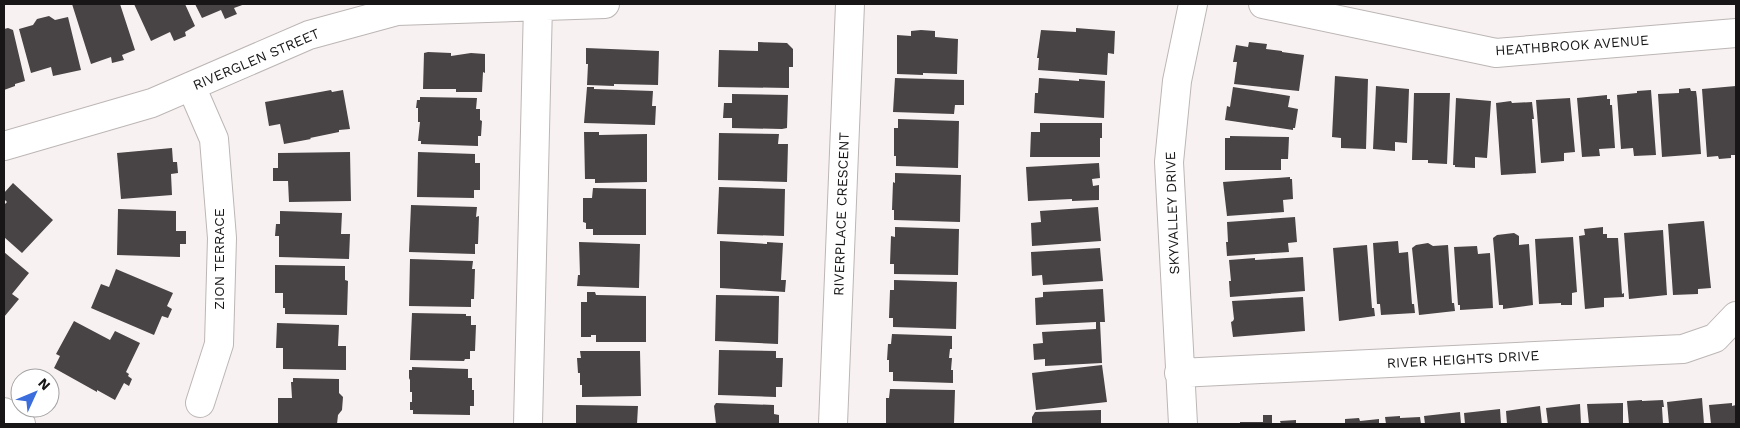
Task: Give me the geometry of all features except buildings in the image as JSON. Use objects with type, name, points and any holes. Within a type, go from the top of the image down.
[{"type":"street","name":"RIVERGLEN STREET","points":[[4,146],[152,104],[309,35],[396,11],[605,4]]},
{"type":"street","name":"RIVERPLACE CRESCENT","points":[[833,424],[850,4]]},
{"type":"street","name":"SKYVALLEY DRIVE","points":[[1183,424],[1169,162],[1177,82],[1193,4]]},
{"type":"street","name":"HEATHBROOK AVENUE","points":[[1263,4],[1496,53],[1736,33]]},
{"type":"street","points":[[528,424],[538,5]]},
{"type":"street","name":"ZION TERRACE","points":[[191,86],[214,139],[222,238],[219,344],[200,403]]},
{"type":"street","name":"RIVER HEIGHTS DRIVE","points":[[1179,373],[1683,349],[1716,338],[1736,316]]},
{"type":"street","points":[[4,412],[21,424]]}]
